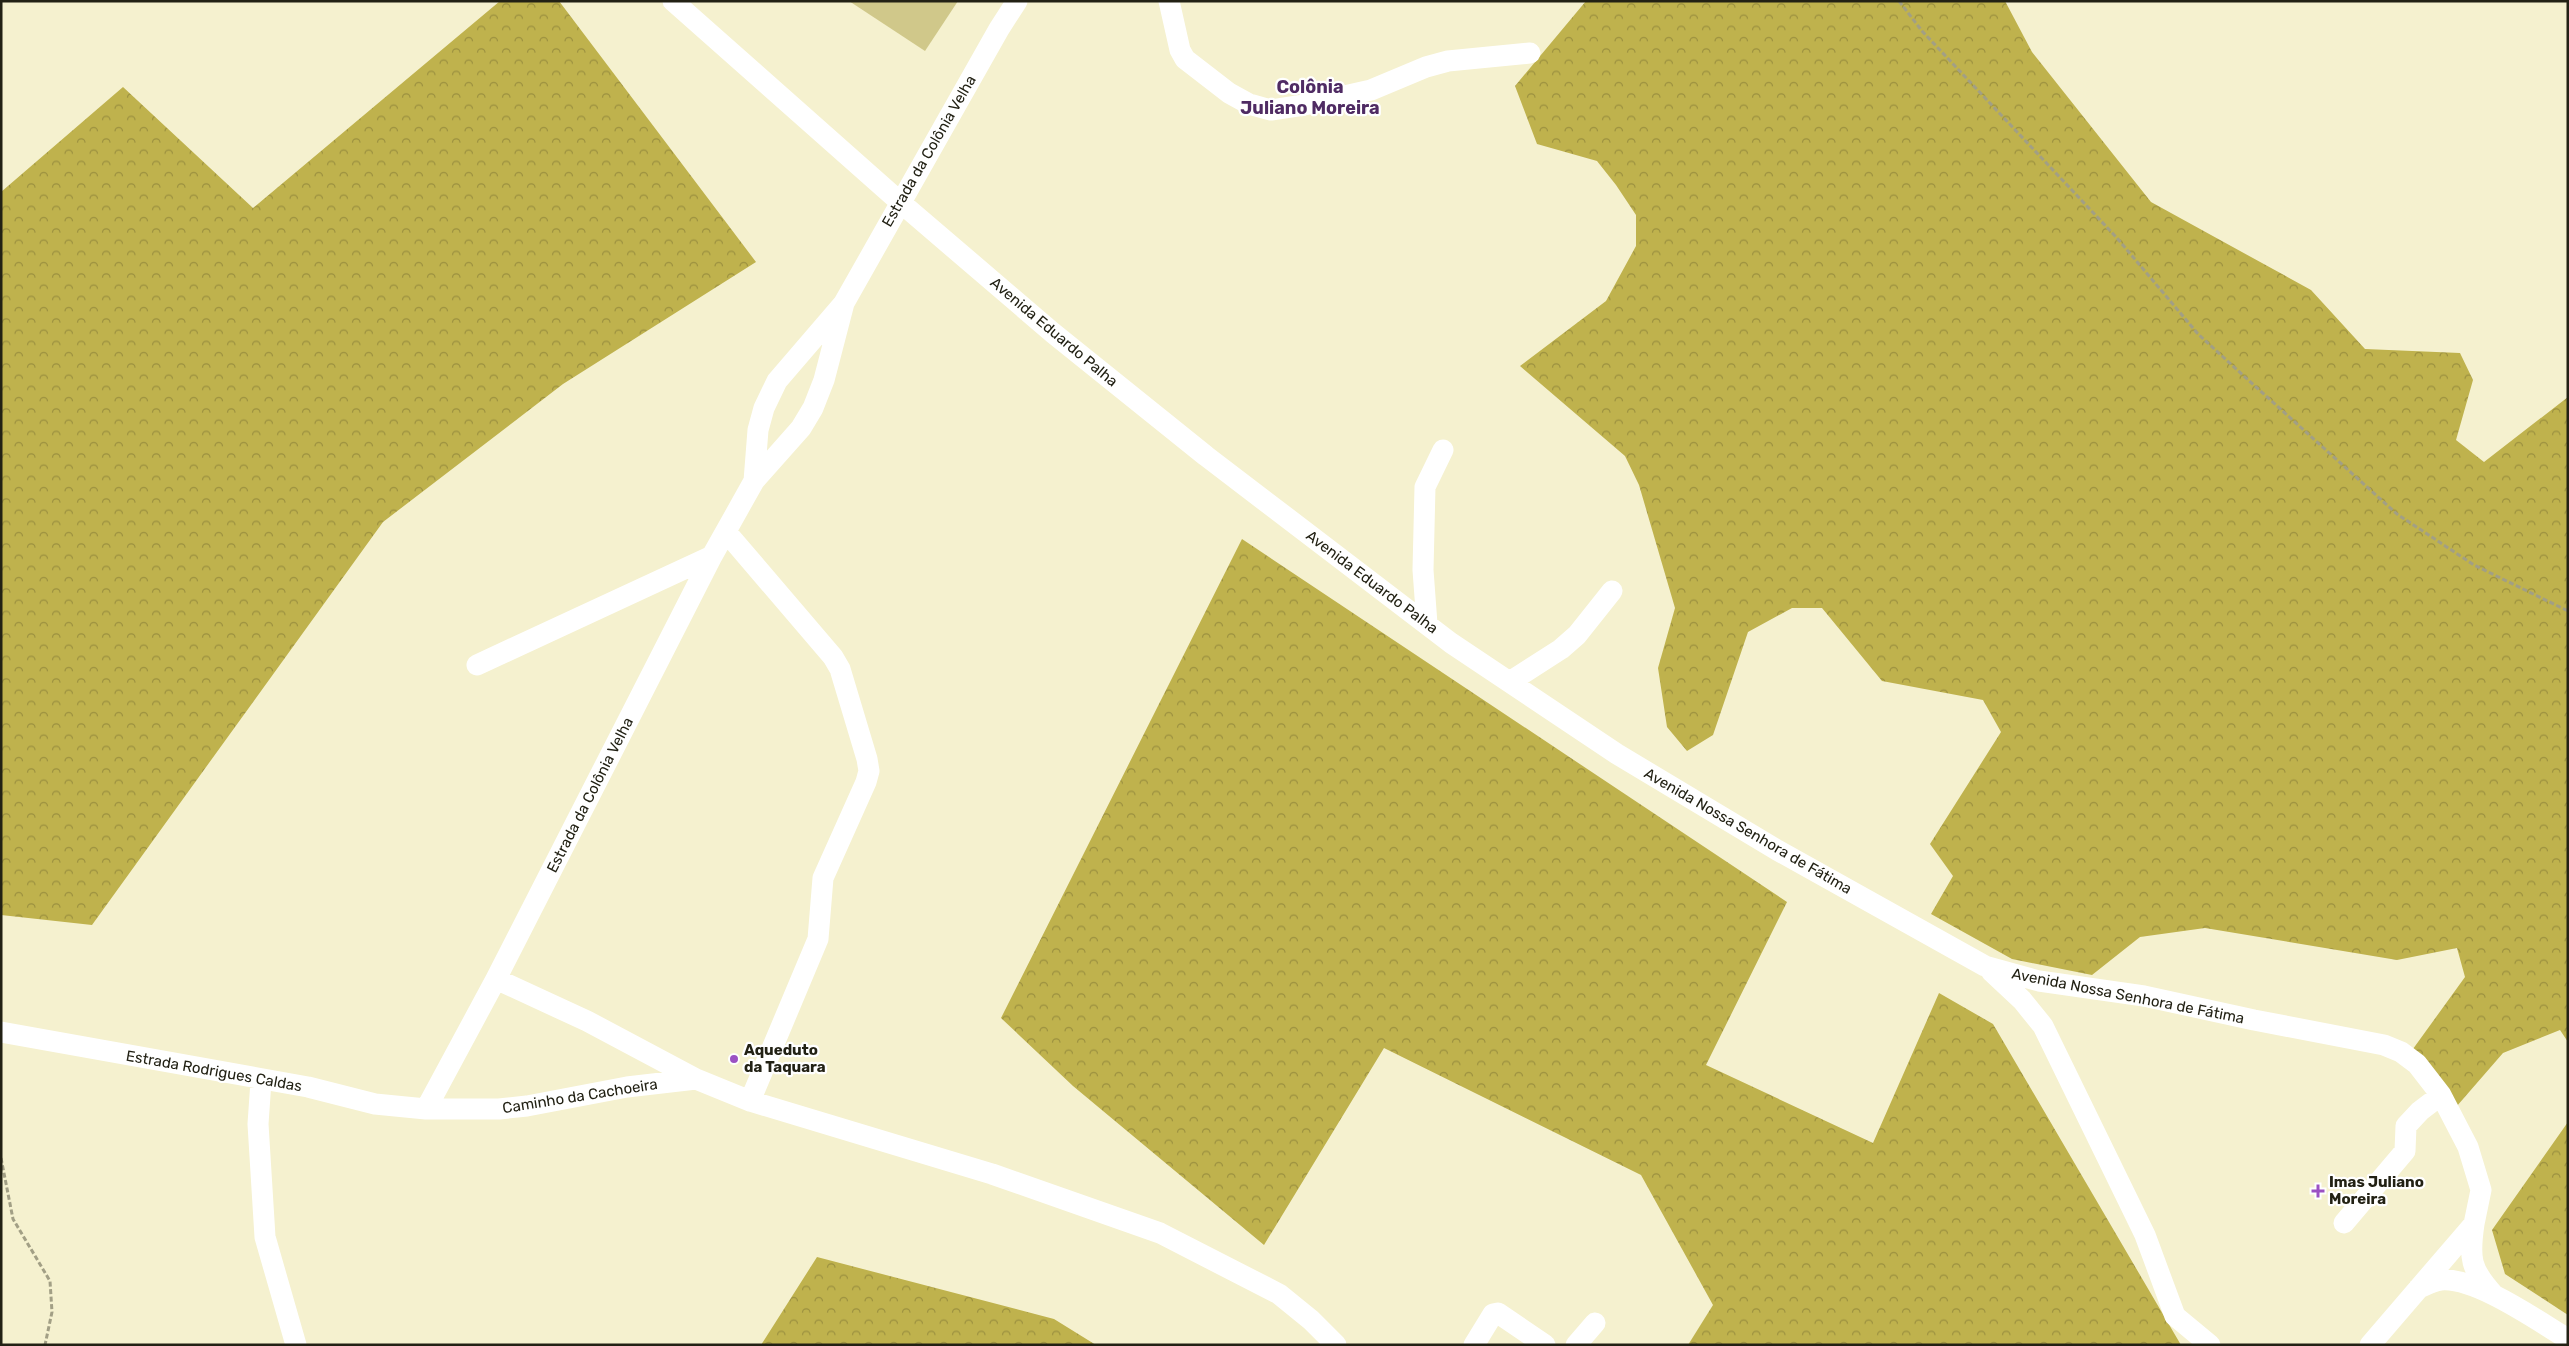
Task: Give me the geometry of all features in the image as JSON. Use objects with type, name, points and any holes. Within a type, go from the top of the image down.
[{"type":"street","name":"Avenida Eduardo Palha","points":[[673,1],[900,202],[1053,333],[1206,456],[1451,643]]},
{"type":"street","name":"Estrada da Colônia Velha","points":[[754,482],[758,430],[764,408],[777,381],[844,303],[999,29],[1017,1]]},
{"type":"street","points":[[1169,1],[1180,50],[1185,59],[1229,93],[1249,104],[1271,110],[1304,105],[1371,90],[1418,70],[1448,61],[1530,53]]},
{"type":"street","name":"Estrada da Colônia Velha","points":[[426,1109],[496,979],[712,556],[727,533],[754,482],[801,428],[813,408],[824,380],[844,303]]},
{"type":"street","points":[[1427,624],[1423,570],[1425,487],[1432,467],[1443,450]]},
{"type":"street","points":[[727,533],[834,657],[840,669],[867,759],[868,771],[866,782],[824,878],[818,939],[740,1096]]},
{"type":"street","points":[[477,665],[712,556]]},
{"type":"street","points":[[1511,681],[1561,649],[1577,635],[1612,591]]},
{"type":"street","name":"Avenida Nossa Senhora de Fátima","points":[[1451,643],[1626,759],[1777,850],[1985,966],[2039,981],[2144,996],[2254,1020],[2384,1045],[2401,1052],[2417,1064],[2440,1095],[2458,1125],[2476,1167],[2481,1190],[2474,1224],[2370,1345]]},
{"type":"street","points":[[1985,966],[2017,995],[2042,1026],[2145,1235],[2175,1316],[2210,1345]]},
{"type":"street","points":[[496,979],[587,1020],[696,1079]]},
{"type":"street","name":"Estrada Rodrigues Caldas","points":[[1,1032],[308,1087],[375,1104],[426,1109]]},
{"type":"street","name":"Caminho da Cachoeira","points":[[426,1109],[499,1109],[527,1106],[627,1087],[696,1079],[740,1096],[992,1174],[1160,1233],[1279,1294],[1311,1320],[1336,1345]]},
{"type":"street","points":[[261,1080],[258,1124],[265,1238],[296,1345]]},
{"type":"street","points":[[2344,1223],[2405,1151],[2406,1126],[2420,1110],[2440,1095]]},
{"type":"street","points":[[2474,1224],[2471,1259],[2474,1269],[2479,1279],[2496,1297]]},
{"type":"street","points":[[2419,1288],[2434,1282],[2451,1280],[2496,1297],[2568,1339]]},
{"type":"street","points":[[1474,1345],[1493,1314],[1498,1313],[1545,1345]]},
{"type":"street","points":[[1576,1345],[1594,1324]]},
{"type":"path","points":[[1899,1],[1922,31],[2117,238],[2198,334],[2397,514],[2474,565],[2568,611]]},
{"type":"path","points":[[1,1158],[13,1218],[50,1281],[52,1312],[45,1345]]},
{"type":"green space","points":[[500,1],[559,1],[756,262],[563,384],[383,522],[92,925],[1,915],[1,192],[123,87],[253,208]]},
{"type":"green space","points":[[1586,1],[2005,1],[2032,52],[2151,202],[2311,290],[2365,349],[2460,353],[2473,380],[2456,440],[2484,462],[2568,397],[2568,1042],[2560,1030],[2503,1053],[2450,1114],[2405,1060],[2465,977],[2457,948],[2397,960],[2205,928],[2140,937],[2092,975],[2012,959],[1931,914],[1953,876],[1930,844],[2001,732],[1983,700],[1882,681],[1822,608],[1792,608],[1748,632],[1713,735],[1687,751],[1667,727],[1658,668],[1675,608],[1639,485],[1625,456],[1520,366],[1606,301],[1636,246],[1636,215],[1616,185],[1597,161],[1537,144],[1515,86]]},
{"type":"green space","points":[[1242,539],[1787,902],[1706,1065],[1873,1143],[1939,993],[1993,1024],[2181,1345],[1688,1345],[1713,1305],[1641,1175],[1384,1048],[1264,1245],[1073,1086],[1001,1018]]},
{"type":"green space","points":[[2568,1122],[2568,1315],[2505,1274],[2492,1230]]},
{"type":"green space","points":[[817,1257],[1054,1319],[1096,1345],[761,1345]]},
{"type":"shaded area","points":[[849,1],[958,1],[925,51]]},
{"type":"place","name":"Aqueduto da Taquara","points":[[734,1059]]},
{"type":"place","name":"Imas Juliano Moreira","points":[[2318,1191]]},
{"type":"district","name":"Colônia Juliano Moreira","points":[[1310,97]]}]
